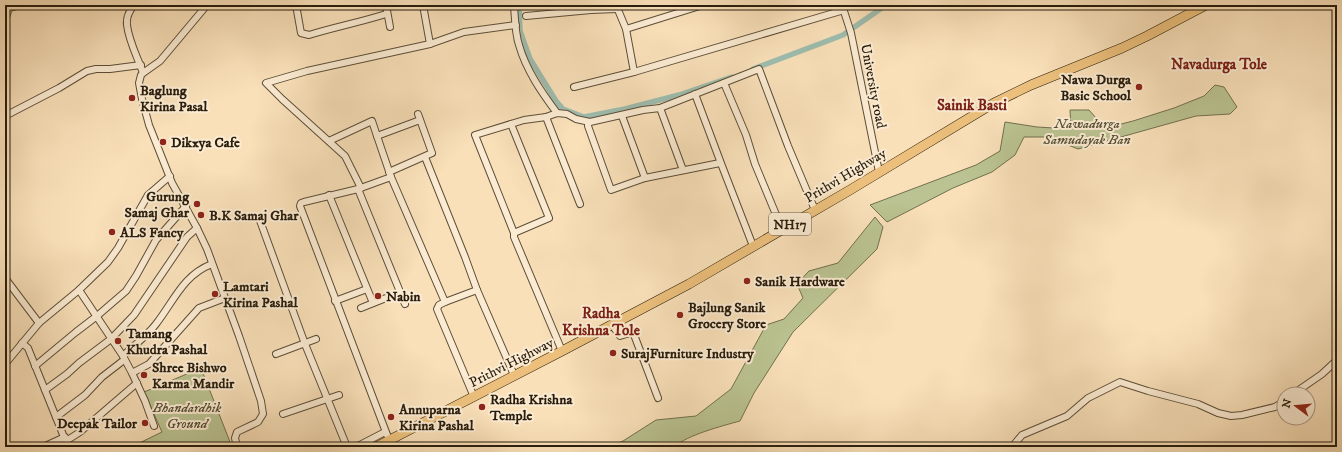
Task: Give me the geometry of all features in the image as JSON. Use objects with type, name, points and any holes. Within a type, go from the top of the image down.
[{"type":"highway","name":"Prithvi Highway","points":[[376,447],[387,436],[474,397],[689,284],[850,190],[994,102],[1031,85],[1122,48],[1206,5]]},
{"type":"street","points":[[134,5],[129,10],[126,24],[143,73]]},
{"type":"street","points":[[207,5],[160,61],[141,74],[139,83],[149,125],[170,176],[197,228],[212,264],[240,336],[261,401],[262,414],[258,422],[237,432],[235,438],[237,447]]},
{"type":"street","points":[[296,5],[301,33],[304,34],[363,21],[386,14]]},
{"type":"street","points":[[386,5],[386,14],[390,27]]},
{"type":"street","points":[[423,5],[430,44]]},
{"type":"street","points":[[514,5],[519,45],[529,68],[557,113]]},
{"type":"street","points":[[626,29],[703,5]]},
{"type":"street","points":[[526,16],[617,7],[626,29],[634,72]]},
{"type":"street","points":[[574,88],[634,72],[843,7]]},
{"type":"street","name":"University road","points":[[843,7],[851,34],[879,172]]},
{"type":"street","points":[[405,304],[347,159],[266,83],[314,70],[430,44],[464,32],[516,25]]},
{"type":"street","points":[[5,116],[59,88],[86,71],[141,65]]},
{"type":"street","points":[[562,351],[514,237],[514,233],[475,134],[524,120],[546,117],[557,113],[567,114],[576,119],[590,122],[622,116],[643,110],[660,108],[760,69],[788,146],[815,210]]},
{"type":"street","points":[[724,83],[746,135],[755,164],[782,229]]},
{"type":"street","points":[[695,94],[720,163],[753,246]]},
{"type":"street","points":[[660,108],[683,170]]},
{"type":"street","points":[[622,116],[645,178]]},
{"type":"street","points":[[356,447],[387,436],[300,208],[301,203],[359,188],[390,175],[432,153],[419,117],[376,136]]},
{"type":"street","points":[[546,117],[580,204]]},
{"type":"street","points":[[329,141],[372,121],[390,175],[445,302]]},
{"type":"street","points":[[590,122],[588,126],[611,190],[645,178],[720,163]]},
{"type":"street","points":[[511,124],[549,218],[514,233]]},
{"type":"street","points":[[426,157],[477,290],[514,376]]},
{"type":"street","points":[[6,360],[39,324],[79,290],[108,262],[118,248],[148,195],[170,176]]},
{"type":"street","points":[[329,196],[373,303]]},
{"type":"street","points":[[35,366],[126,291],[156,240],[186,206]]},
{"type":"street","points":[[259,218],[305,344],[347,447]]},
{"type":"street","points":[[45,390],[110,339],[134,315],[187,237],[197,228]]},
{"type":"street","points":[[56,417],[85,396],[102,377],[156,325],[172,300],[189,278],[202,268],[212,264]]},
{"type":"street","points":[[5,278],[39,324]]},
{"type":"street","points":[[335,301],[367,289]]},
{"type":"street","points":[[79,290],[132,373],[145,401],[154,426]]},
{"type":"street","points":[[474,397],[437,309],[439,305],[445,302],[477,290]]},
{"type":"street","points":[[132,373],[149,364],[199,308],[225,298]]},
{"type":"street","points":[[361,308],[386,298]]},
{"type":"street","points":[[612,325],[620,336],[633,332],[658,398]]},
{"type":"street","points":[[276,354],[316,339]]},
{"type":"street","points":[[22,342],[28,348],[67,442]]},
{"type":"street","points":[[1305,386],[1322,374],[1337,360]]},
{"type":"street","points":[[1012,447],[1022,435],[1066,416],[1088,398],[1120,382],[1198,404],[1218,413],[1231,416],[1276,407]]},
{"type":"street","points":[[44,447],[67,442],[137,383]]},
{"type":"street","points":[[283,414],[339,396]]},
{"type":"green space","points":[[5,5],[33,5],[12,11],[5,30]]},
{"type":"green space","name":"Nawadurga Samudayak Ban","points":[[1215,85],[1224,87],[1237,107],[1230,114],[1196,116],[1078,149],[1048,137],[1024,137],[1015,155],[992,172],[953,188],[887,222],[870,205],[976,165],[1000,151],[1005,122],[1037,127],[1071,129],[1070,110],[1089,110],[1105,128],[1174,108],[1204,96]]},
{"type":"green space","points":[[875,217],[883,227],[877,249],[793,332],[754,393],[740,421],[696,435],[674,447],[609,447],[623,441],[656,420],[696,416],[731,389],[766,325],[784,319],[803,298],[797,284],[809,271],[838,263]]},
{"type":"green space","name":"Bhandardhik Ground","points":[[201,368],[232,447],[131,447],[162,432],[144,392]]},
{"type":"waterway","points":[[519,5],[520,31],[530,59],[556,101],[563,109],[584,117],[625,109],[679,95],[732,77]]},
{"type":"waterway","points":[[753,69],[843,35],[886,5]]},
{"type":"place","name":"Nawa Durga Basic School","points":[[1139,87]]},
{"type":"place","name":"Baglung Kirina Pasal","points":[[132,98]]},
{"type":"place","name":"Dikxya Cafe","points":[[163,142]]},
{"type":"place","name":"Gurung Samaj Ghar","points":[[197,204]]},
{"type":"place","name":"B.K Samaj Ghar","points":[[201,215]]},
{"type":"place","name":"ALS Fancy","points":[[112,232]]},
{"type":"place","name":"Sanik Hardware","points":[[747,281]]},
{"type":"place","name":"Lamtari Kirina Pashal","points":[[215,294]]},
{"type":"place","name":"Nabin","points":[[378,296]]},
{"type":"place","name":"Bajlung Sanik Grocery Store","points":[[680,315]]},
{"type":"place","name":"Tamang Khudra Pashal","points":[[118,341]]},
{"type":"place","name":"SurajFurniture Industry","points":[[613,353]]},
{"type":"place","name":"Shree Bishwo Karma Mandir","points":[[144,375]]},
{"type":"place","name":"Radha Krishna Temple","points":[[482,407]]},
{"type":"place","name":"Annuparna Kirina Pashal","points":[[391,417]]},
{"type":"place","name":"Deepak Tailor","points":[[145,423]]},
{"type":"district","name":"Navadurga Tole","points":[[1219,64]]},
{"type":"district","name":"Sainik Basti","points":[[972,105]]},
{"type":"district","name":"Radha Krishna Tole","points":[[601,322]]}]
